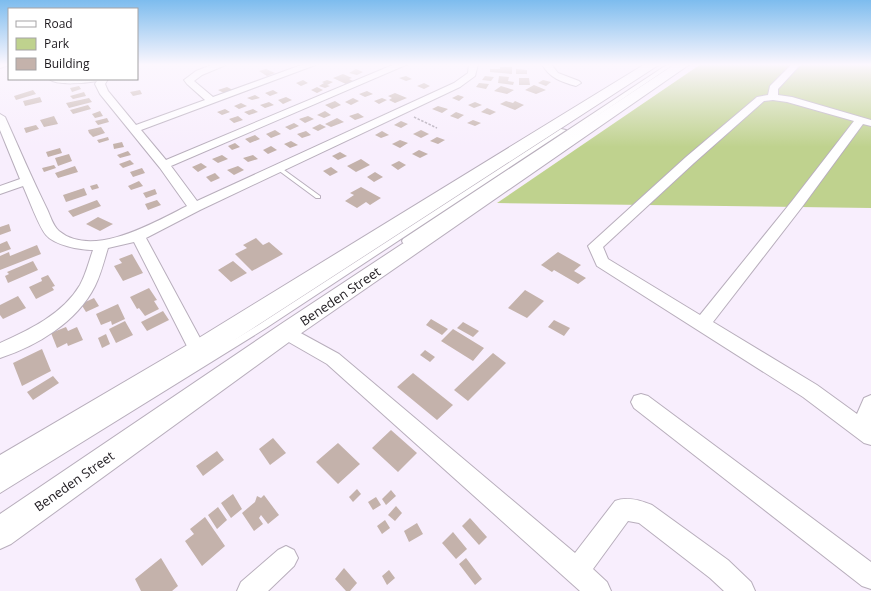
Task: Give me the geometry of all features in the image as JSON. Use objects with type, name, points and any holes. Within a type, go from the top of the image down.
[{"type":"main road","points":[[0,470],[198,351],[610,92]]},
{"type":"main road","name":"Beneden Street","points":[[0,533],[286,332],[643,92]]},
{"type":"street","points":[[103,92],[164,165],[195,207]]},
{"type":"street","points":[[201,92],[212,101]]},
{"type":"street","points":[[134,129],[238,92]]},
{"type":"street","points":[[164,165],[338,92]]},
{"type":"street","points":[[0,117],[5,140],[52,233],[67,241],[84,245],[102,246],[138,236],[195,207],[280,169],[443,92]]},
{"type":"street","points":[[773,92],[774,97]]},
{"type":"street","points":[[702,324],[797,204],[865,122],[788,99],[774,97],[761,99],[690,160],[595,246],[602,262],[810,391],[866,432],[871,404]]},
{"type":"street","points":[[0,190],[27,181]]},
{"type":"street","points":[[138,236],[198,351]]},
{"type":"street","points":[[0,351],[38,332],[68,310],[86,286],[102,246]]},
{"type":"street","points":[[286,332],[333,359],[576,570],[598,591]]},
{"type":"street","points":[[641,402],[871,577]]},
{"type":"street","points":[[576,570],[623,509],[644,513],[719,569],[742,591]]},
{"type":"street","points":[[250,591],[286,558]]},
{"type":"lane","points":[[0,488],[263,326],[622,92]]},
{"type":"lane","points":[[313,304],[631,92]]},
{"type":"lane","points":[[280,169],[318,197]]},
{"type":"path","points":[[403,111],[437,128]]},
{"type":"green space","points":[[661,92],[871,92],[871,208],[497,203]]},
{"type":"building","points":[[28,92],[34,92],[36,94],[16,100],[14,96]]},
{"type":"building","points":[[84,92],[86,96],[73,99],[70,96]]},
{"type":"building","points":[[130,92],[141,92],[142,94],[133,96]]},
{"type":"building","points":[[276,92],[278,93],[270,96],[265,93]]},
{"type":"building","points":[[368,92],[373,94],[365,97],[359,94]]},
{"type":"building","points":[[497,92],[511,92],[507,94]]},
{"type":"building","points":[[529,92],[542,92],[536,94]]},
{"type":"building","points":[[395,93],[407,98],[395,103],[389,100],[392,98],[388,96]]},
{"type":"building","points":[[255,95],[260,98],[252,100],[247,98]]},
{"type":"building","points":[[458,95],[464,97],[459,101],[452,98]]},
{"type":"building","points":[[40,97],[42,102],[25,106],[23,101]]},
{"type":"building","points":[[286,97],[292,100],[283,104],[278,100]]},
{"type":"building","points":[[89,98],[92,102],[69,108],[66,103]]},
{"type":"building","points":[[353,98],[359,101],[351,105],[345,102]]},
{"type":"building","points":[[382,98],[387,100],[379,104],[374,101]]},
{"type":"building","points":[[335,101],[341,105],[332,109],[325,105]]},
{"type":"building","points":[[506,101],[513,103],[515,101],[524,105],[515,110],[500,104]]},
{"type":"building","points":[[269,102],[274,105],[265,108],[260,105]]},
{"type":"building","points":[[475,102],[482,105],[474,108],[468,105]]},
{"type":"building","points":[[241,103],[247,106],[239,109],[234,106]]},
{"type":"building","points":[[88,105],[91,109],[73,114],[70,110]]},
{"type":"building","points":[[438,106],[448,109],[442,113],[432,109]]},
{"type":"building","points":[[487,108],[496,112],[490,115],[481,112]]},
{"type":"building","points":[[225,109],[230,112],[222,115],[217,112]]},
{"type":"building","points":[[253,109],[258,112],[249,115],[244,112]]},
{"type":"building","points":[[100,111],[103,116],[95,118],[92,114]]},
{"type":"building","points":[[325,111],[331,115],[324,118],[317,115]]},
{"type":"building","points":[[456,112],[464,115],[458,119],[450,116]]},
{"type":"building","points":[[358,113],[364,117],[355,120],[349,116]]},
{"type":"building","points":[[54,116],[58,124],[44,127],[40,120]]},
{"type":"building","points":[[238,116],[243,120],[234,123],[229,119]]},
{"type":"building","points":[[308,116],[314,119],[305,123],[299,119]]},
{"type":"building","points":[[107,118],[109,122],[98,125],[95,121]]},
{"type":"building","points":[[337,118],[344,122],[331,127],[325,124]]},
{"type":"building","points":[[473,120],[481,123],[475,126],[467,123]]},
{"type":"building","points":[[401,121],[408,124],[401,128],[394,125]]},
{"type":"building","points":[[294,123],[299,126],[290,130],[285,127]]},
{"type":"building","points":[[320,124],[326,127],[318,131],[312,128]]},
{"type":"building","points":[[36,125],[39,129],[26,133],[24,128]]},
{"type":"building","points":[[101,127],[105,133],[93,137],[88,130]]},
{"type":"building","points":[[275,130],[281,134],[271,138],[266,134]]},
{"type":"building","points":[[421,130],[429,134],[421,138],[413,134]]},
{"type":"building","points":[[306,131],[311,135],[302,138],[297,134]]},
{"type":"building","points":[[382,131],[389,135],[381,138],[375,135]]},
{"type":"building","points":[[255,135],[260,139],[250,143],[245,139]]},
{"type":"building","points":[[108,137],[109,140],[99,143],[97,140]]},
{"type":"building","points":[[437,137],[445,140],[438,144],[430,141]]},
{"type":"building","points":[[400,140],[408,143],[400,148],[392,144]]},
{"type":"building","points":[[291,141],[298,145],[290,148],[284,144]]},
{"type":"building","points":[[122,142],[124,147],[114,149],[113,144]]},
{"type":"building","points":[[235,143],[240,147],[232,150],[228,146]]},
{"type":"building","points":[[271,146],[277,150],[268,154],[263,150]]},
{"type":"building","points":[[60,148],[62,153],[48,157],[46,152]]},
{"type":"building","points":[[419,150],[428,154],[420,158],[412,154]]},
{"type":"building","points":[[128,151],[131,155],[120,158],[117,155]]},
{"type":"building","points":[[340,152],[347,156],[338,160],[332,156]]},
{"type":"building","points":[[69,154],[72,161],[58,166],[55,158]]},
{"type":"building","points":[[222,155],[228,159],[218,163],[212,159]]},
{"type":"building","points":[[253,155],[258,159],[248,162],[243,158]]},
{"type":"building","points":[[361,159],[370,165],[356,172],[347,166]]},
{"type":"building","points":[[130,160],[134,164],[123,168],[119,164]]},
{"type":"building","points":[[399,161],[406,165],[398,170],[391,165]]},
{"type":"building","points":[[201,163],[207,167],[198,172],[192,167]]},
{"type":"building","points":[[54,165],[56,168],[44,172],[42,168]]},
{"type":"building","points":[[75,166],[78,172],[58,178],[55,173]]},
{"type":"building","points":[[238,166],[244,170],[234,175],[227,170]]},
{"type":"building","points":[[331,167],[338,172],[330,176],[323,171]]},
{"type":"building","points":[[142,168],[145,173],[133,177],[130,172]]},
{"type":"building","points":[[375,172],[383,177],[374,182],[367,177]]},
{"type":"building","points":[[215,173],[220,178],[211,182],[206,177]]},
{"type":"building","points":[[139,181],[143,186],[131,190],[128,186]]},
{"type":"building","points":[[97,184],[99,188],[92,190],[90,186]]},
{"type":"building","points":[[361,187],[381,198],[370,205],[366,202],[357,208],[345,201],[354,195],[350,193]]},
{"type":"building","points":[[84,188],[87,195],[66,202],[63,195]]},
{"type":"building","points":[[155,189],[157,194],[146,198],[143,193]]},
{"type":"building","points":[[97,200],[101,206],[73,217],[68,211]]},
{"type":"building","points":[[157,200],[161,205],[148,210],[145,204]]},
{"type":"building","points":[[98,217],[113,224],[100,231],[86,224]]},
{"type":"building","points":[[9,224],[11,231],[0,235],[0,227]]},
{"type":"building","points":[[256,238],[263,245],[269,242],[283,254],[252,271],[235,254],[247,248],[243,245]]},
{"type":"building","points":[[7,241],[11,249],[0,253],[0,244]]},
{"type":"building","points":[[37,245],[41,254],[0,270],[0,256],[9,252],[10,256]]},
{"type":"building","points":[[558,252],[581,265],[574,271],[586,278],[578,284],[554,270],[552,272],[541,265]]},
{"type":"building","points":[[132,254],[143,273],[123,281],[114,266],[122,263],[119,259]]},
{"type":"building","points":[[33,261],[38,270],[8,283],[5,276],[9,274],[7,272]]},
{"type":"building","points":[[233,261],[247,273],[231,282],[218,270]]},
{"type":"building","points":[[48,275],[55,286],[52,287],[54,290],[36,299],[29,287],[42,281],[41,278]]},
{"type":"building","points":[[149,288],[157,300],[154,301],[159,309],[145,316],[139,308],[137,309],[130,297]]},
{"type":"building","points":[[525,290],[544,301],[527,318],[508,308]]},
{"type":"building","points":[[18,296],[26,308],[3,319],[0,315],[0,305]]},
{"type":"building","points":[[94,298],[99,306],[86,312],[81,304]]},
{"type":"building","points":[[118,304],[125,319],[112,325],[111,321],[101,325],[96,314]]},
{"type":"building","points":[[163,311],[169,320],[147,331],[141,322]]},
{"type":"building","points":[[431,319],[448,329],[442,335],[426,325]]},
{"type":"building","points":[[554,320],[570,328],[564,336],[548,327]]},
{"type":"building","points":[[125,321],[133,335],[116,343],[109,329]]},
{"type":"building","points":[[463,322],[479,331],[473,337],[457,328]]},
{"type":"building","points":[[66,327],[68,331],[77,327],[83,340],[68,346],[67,343],[57,348],[51,333]]},
{"type":"building","points":[[453,329],[484,348],[473,361],[441,341]]},
{"type":"building","points":[[106,334],[110,344],[102,348],[98,338]]},
{"type":"building","points":[[42,349],[51,371],[22,386],[13,363]]},
{"type":"building","points":[[425,350],[435,357],[430,362],[420,355]]},
{"type":"building","points":[[493,353],[506,363],[468,401],[454,390]]},
{"type":"building","points":[[413,373],[453,405],[437,420],[397,387]]},
{"type":"building","points":[[53,376],[59,383],[33,400],[27,392]]},
{"type":"building","points":[[391,430],[417,453],[398,472],[372,448]]},
{"type":"building","points":[[273,438],[286,453],[270,465],[259,449]]},
{"type":"building","points":[[338,443],[360,464],[338,484],[316,462]]},
{"type":"building","points":[[217,451],[224,460],[203,476],[196,466]]},
{"type":"building","points":[[357,489],[361,494],[353,502],[349,497]]},
{"type":"building","points":[[391,490],[396,496],[386,505],[382,499]]},
{"type":"building","points":[[233,494],[242,509],[231,518],[221,503]]},
{"type":"building","points":[[264,495],[279,515],[268,524],[261,515],[259,518],[263,524],[254,531],[242,513],[255,502],[257,496],[261,498]]},
{"type":"building","points":[[376,497],[381,505],[373,510],[368,502]]},
{"type":"building","points":[[396,506],[402,513],[395,521],[388,515]]},
{"type":"building","points":[[218,507],[227,520],[217,529],[208,515]]},
{"type":"building","points":[[205,517],[225,546],[202,566],[185,541],[194,534],[190,529]]},
{"type":"building","points":[[470,518],[487,537],[479,545],[462,526]]},
{"type":"building","points":[[385,520],[390,528],[382,534],[377,526]]},
{"type":"building","points":[[417,523],[423,534],[409,542],[404,531]]},
{"type":"building","points":[[453,532],[467,549],[456,559],[442,543]]},
{"type":"building","points":[[161,558],[178,586],[172,591],[141,591],[135,579]]},
{"type":"building","points":[[466,558],[482,579],[475,585],[459,564]]},
{"type":"building","points":[[344,568],[357,583],[350,591],[346,591],[335,579]]},
{"type":"building","points":[[389,570],[395,578],[387,585],[382,576]]}]
